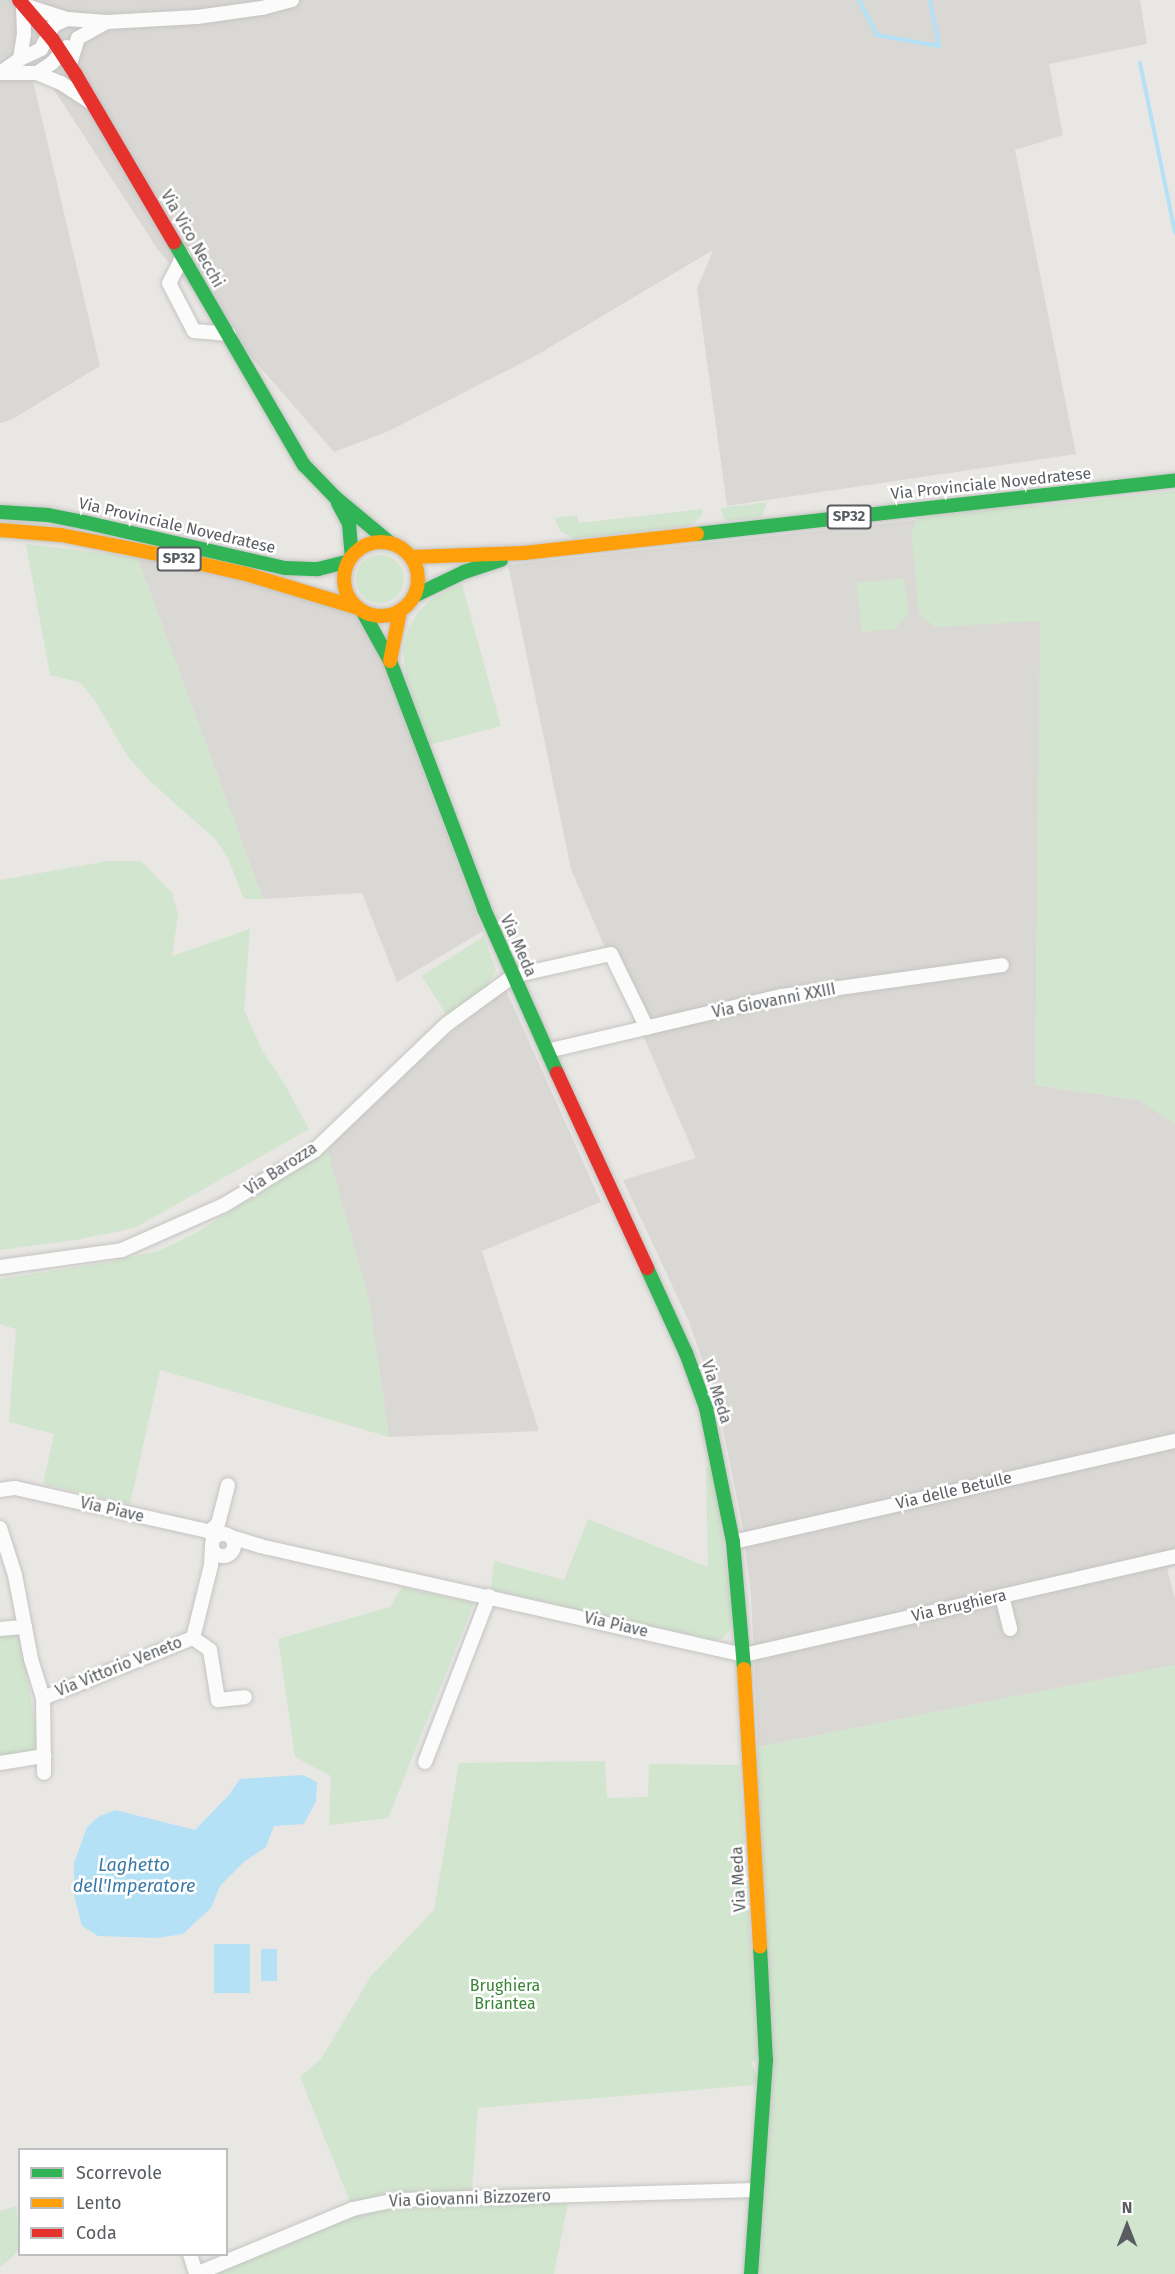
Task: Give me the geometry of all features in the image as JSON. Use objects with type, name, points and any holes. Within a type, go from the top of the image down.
[{"type":"street","points":[[20,59],[24,34],[21,3],[67,19],[107,22],[197,17],[262,8],[292,0]]},
{"type":"street","name":"Via Vico Necchi","points":[[21,3],[70,64],[304,465],[335,496],[390,543]]},
{"type":"street","points":[[41,49],[54,25],[67,19]]},
{"type":"street","points":[[37,73],[52,63],[78,38],[107,22]]},
{"type":"street","points":[[70,64],[78,38]]},
{"type":"street","points":[[0,73],[20,59],[41,49],[61,52]]},
{"type":"street","points":[[0,73],[37,73],[61,83],[94,104]]},
{"type":"street","points":[[183,256],[169,283],[194,331],[229,334]]},
{"type":"street","name":"Via Provinciale Novedratese","points":[[411,557],[524,553],[1175,480]]},
{"type":"street","name":"Via Vico Necchi","points":[[335,496],[349,524],[350,559]]},
{"type":"street","name":"Via Provinciale Novedratese","points":[[0,512],[48,515],[84,522],[285,568],[318,569],[350,559]]},
{"type":"street","name":"Via Provinciale Novedratese","points":[[0,530],[61,535],[153,553],[246,574],[359,609]]},
{"type":"street","points":[[390,661],[400,611],[414,596],[417,572],[411,557],[390,543],[371,543],[350,559],[344,585],[359,609],[381,616],[400,611]]},
{"type":"street","name":"Via Provinciale Novedratese","points":[[414,596],[464,572],[524,553]]},
{"type":"street","name":"Via Meda","points":[[359,609],[390,661],[484,909],[686,1353],[706,1408],[733,1542],[744,1655],[766,2061],[750,2274]]},
{"type":"street","points":[[513,976],[614,953],[647,1028]]},
{"type":"street","name":"Via Giovanni XXIII","points":[[547,1051],[782,996],[1002,965]]},
{"type":"street","name":"Via Barozza","points":[[0,1267],[122,1250],[224,1205],[315,1150],[447,1024],[513,976]]},
{"type":"street","name":"Via delle Betulle","points":[[733,1542],[1175,1441]]},
{"type":"street","name":"Via Vittorio Veneto","points":[[43,1698],[193,1638],[219,1546],[218,1524],[228,1485]]},
{"type":"street","name":"Via Piave","points":[[0,1490],[15,1488],[219,1546],[247,1542],[744,1655]]},
{"type":"street","points":[[0,1528],[15,1575],[43,1698],[44,1773]]},
{"type":"street","name":"Via Brughiera","points":[[744,1655],[1175,1556]]},
{"type":"street","points":[[425,1762],[489,1596]]},
{"type":"street","points":[[1002,1596],[1010,1629]]},
{"type":"street","points":[[0,1629],[25,1627]]},
{"type":"street","points":[[193,1638],[210,1650],[218,1700],[245,1697]]},
{"type":"street","points":[[0,1763],[44,1756]]},
{"type":"street","name":"Via Giovanni Bizzozero","points":[[196,2274],[353,2209],[396,2200],[757,2190]]},
{"type":"street","points":[[191,2256],[196,2274]]},
{"type":"shaded area","points":[[0,0],[1140,0],[1147,44],[1049,64],[1063,135],[1015,150],[1076,454],[727,506],[697,289],[713,250],[537,355],[389,431],[334,452],[158,250],[47,79],[33,81],[100,366],[11,420],[0,423]]},
{"type":"shaded area","points":[[1042,506],[1035,1085],[1139,1100],[1175,1124],[1175,1566],[1167,1568],[1175,1599],[1175,1665],[758,1747],[751,1594],[742,1524],[718,1404],[689,1322],[623,1180],[696,1158],[571,869],[508,565]]},
{"type":"shaded area","points":[[137,557],[226,570],[354,613],[379,652],[483,931],[397,982],[362,893],[263,899]]},
{"type":"shaded area","points":[[505,988],[601,1202],[482,1251],[539,1431],[389,1437],[369,1300],[327,1150],[396,1078]]},
{"type":"green space","points":[[1175,491],[1175,1124],[1139,1100],[1035,1085],[1040,621],[935,627],[919,614],[911,530],[918,518],[990,507],[1042,506]]},
{"type":"green space","points":[[767,502],[762,517],[729,521],[724,519],[720,508]]},
{"type":"green space","points":[[703,509],[702,515],[692,525],[574,539],[560,531],[555,518],[577,515],[579,523]]},
{"type":"green space","points":[[26,544],[137,557],[263,899],[244,899],[228,858],[216,840],[150,781],[128,757],[94,699],[79,682],[50,675]]},
{"type":"green space","points":[[380,555],[397,562],[404,579],[397,596],[380,603],[363,596],[356,579],[363,562]]},
{"type":"green space","points":[[904,578],[909,613],[895,629],[862,632],[856,583]]},
{"type":"green space","points":[[462,584],[501,726],[429,745],[406,679],[403,652],[408,629],[418,612],[433,598]]},
{"type":"green space","points":[[109,861],[141,861],[172,893],[178,915],[172,956],[250,929],[244,1010],[262,1050],[285,1085],[309,1129],[135,1228],[75,1240],[0,1250],[0,880]]},
{"type":"green space","points":[[484,936],[496,971],[487,986],[447,1016],[422,976]]},
{"type":"green space","points":[[327,1150],[369,1300],[389,1437],[160,1370],[130,1504],[43,1484],[54,1434],[9,1422],[16,1329],[0,1324],[0,1279],[103,1263],[158,1251],[196,1233]]},
{"type":"green space","points":[[706,1467],[714,1468],[733,1620],[730,1631],[722,1639],[713,1640],[491,1590],[494,1561],[564,1580],[588,1519],[708,1567]]},
{"type":"green space","points":[[402,1587],[474,1603],[388,1818],[329,1825],[331,1776],[295,1757],[278,1639],[390,1607]]},
{"type":"green space","points":[[20,1632],[39,1750],[0,1757],[0,1634]]},
{"type":"green space","points":[[1175,1665],[1175,2274],[756,2274],[766,2162],[754,1769],[758,1747]]},
{"type":"green space","name":"Brughiera Briantea","points":[[605,1761],[607,1798],[648,1797],[649,1764],[739,1765],[758,2060],[751,2062],[758,2077],[755,2085],[478,2108],[472,2191],[571,2187],[554,2274],[216,2274],[358,2211],[353,2209],[300,2077],[321,2059],[371,1976],[434,1910],[459,1763]]},
{"type":"green space","points":[[17,2206],[18,2251],[0,2268],[0,2211]]},
{"type":"water","name":"Laghetto dell'Imperatore","points":[[303,1775],[317,1782],[316,1801],[304,1824],[274,1826],[266,1847],[245,1861],[220,1886],[211,1908],[183,1934],[156,1938],[98,1936],[82,1926],[74,1895],[74,1863],[87,1827],[98,1817],[115,1810],[195,1830],[229,1795],[240,1779]]},
{"type":"water","points":[[214,1944],[250,1944],[250,1993],[214,1993]]},
{"type":"water","points":[[261,1949],[277,1949],[277,1981],[261,1981]]},
{"type":"waterway","points":[[859,0],[877,35],[939,46],[930,0]]},
{"type":"waterway","points":[[1140,63],[1175,232]]},
{"type":"traffic: fast","points":[[174,242],[304,465],[335,497],[390,543]]},
{"type":"traffic: fast","points":[[697,534],[1175,480]]},
{"type":"traffic: fast","points":[[338,503],[349,524],[352,556]]},
{"type":"traffic: fast","points":[[0,512],[48,515],[84,522],[285,568],[318,569],[347,562]]},
{"type":"traffic: fast","points":[[414,596],[464,572],[501,560]]},
{"type":"traffic: fast","points":[[363,612],[390,661],[484,909],[557,1073]]},
{"type":"traffic: fast","points":[[647,1268],[686,1353],[706,1408],[733,1542],[744,1669]]},
{"type":"traffic: fast","points":[[751,2274],[766,2061],[760,1947]]},
{"type":"traffic: slow","points":[[0,530],[61,535],[153,553],[246,574],[355,607]]},
{"type":"traffic: slow","points":[[411,557],[524,553],[697,534]]},
{"type":"traffic: slow","points":[[381,542],[402,548],[412,558],[418,579],[412,600],[402,610],[381,616],[360,610],[350,600],[344,579],[350,558],[360,548],[381,542]]},
{"type":"traffic: slow","points":[[390,661],[400,611]]},
{"type":"traffic: slow","points":[[744,1669],[760,1947]]},
{"type":"traffic: jam","points":[[19,0],[53,40],[76,75],[174,242]]},
{"type":"traffic: jam","points":[[557,1073],[647,1268]]}]
